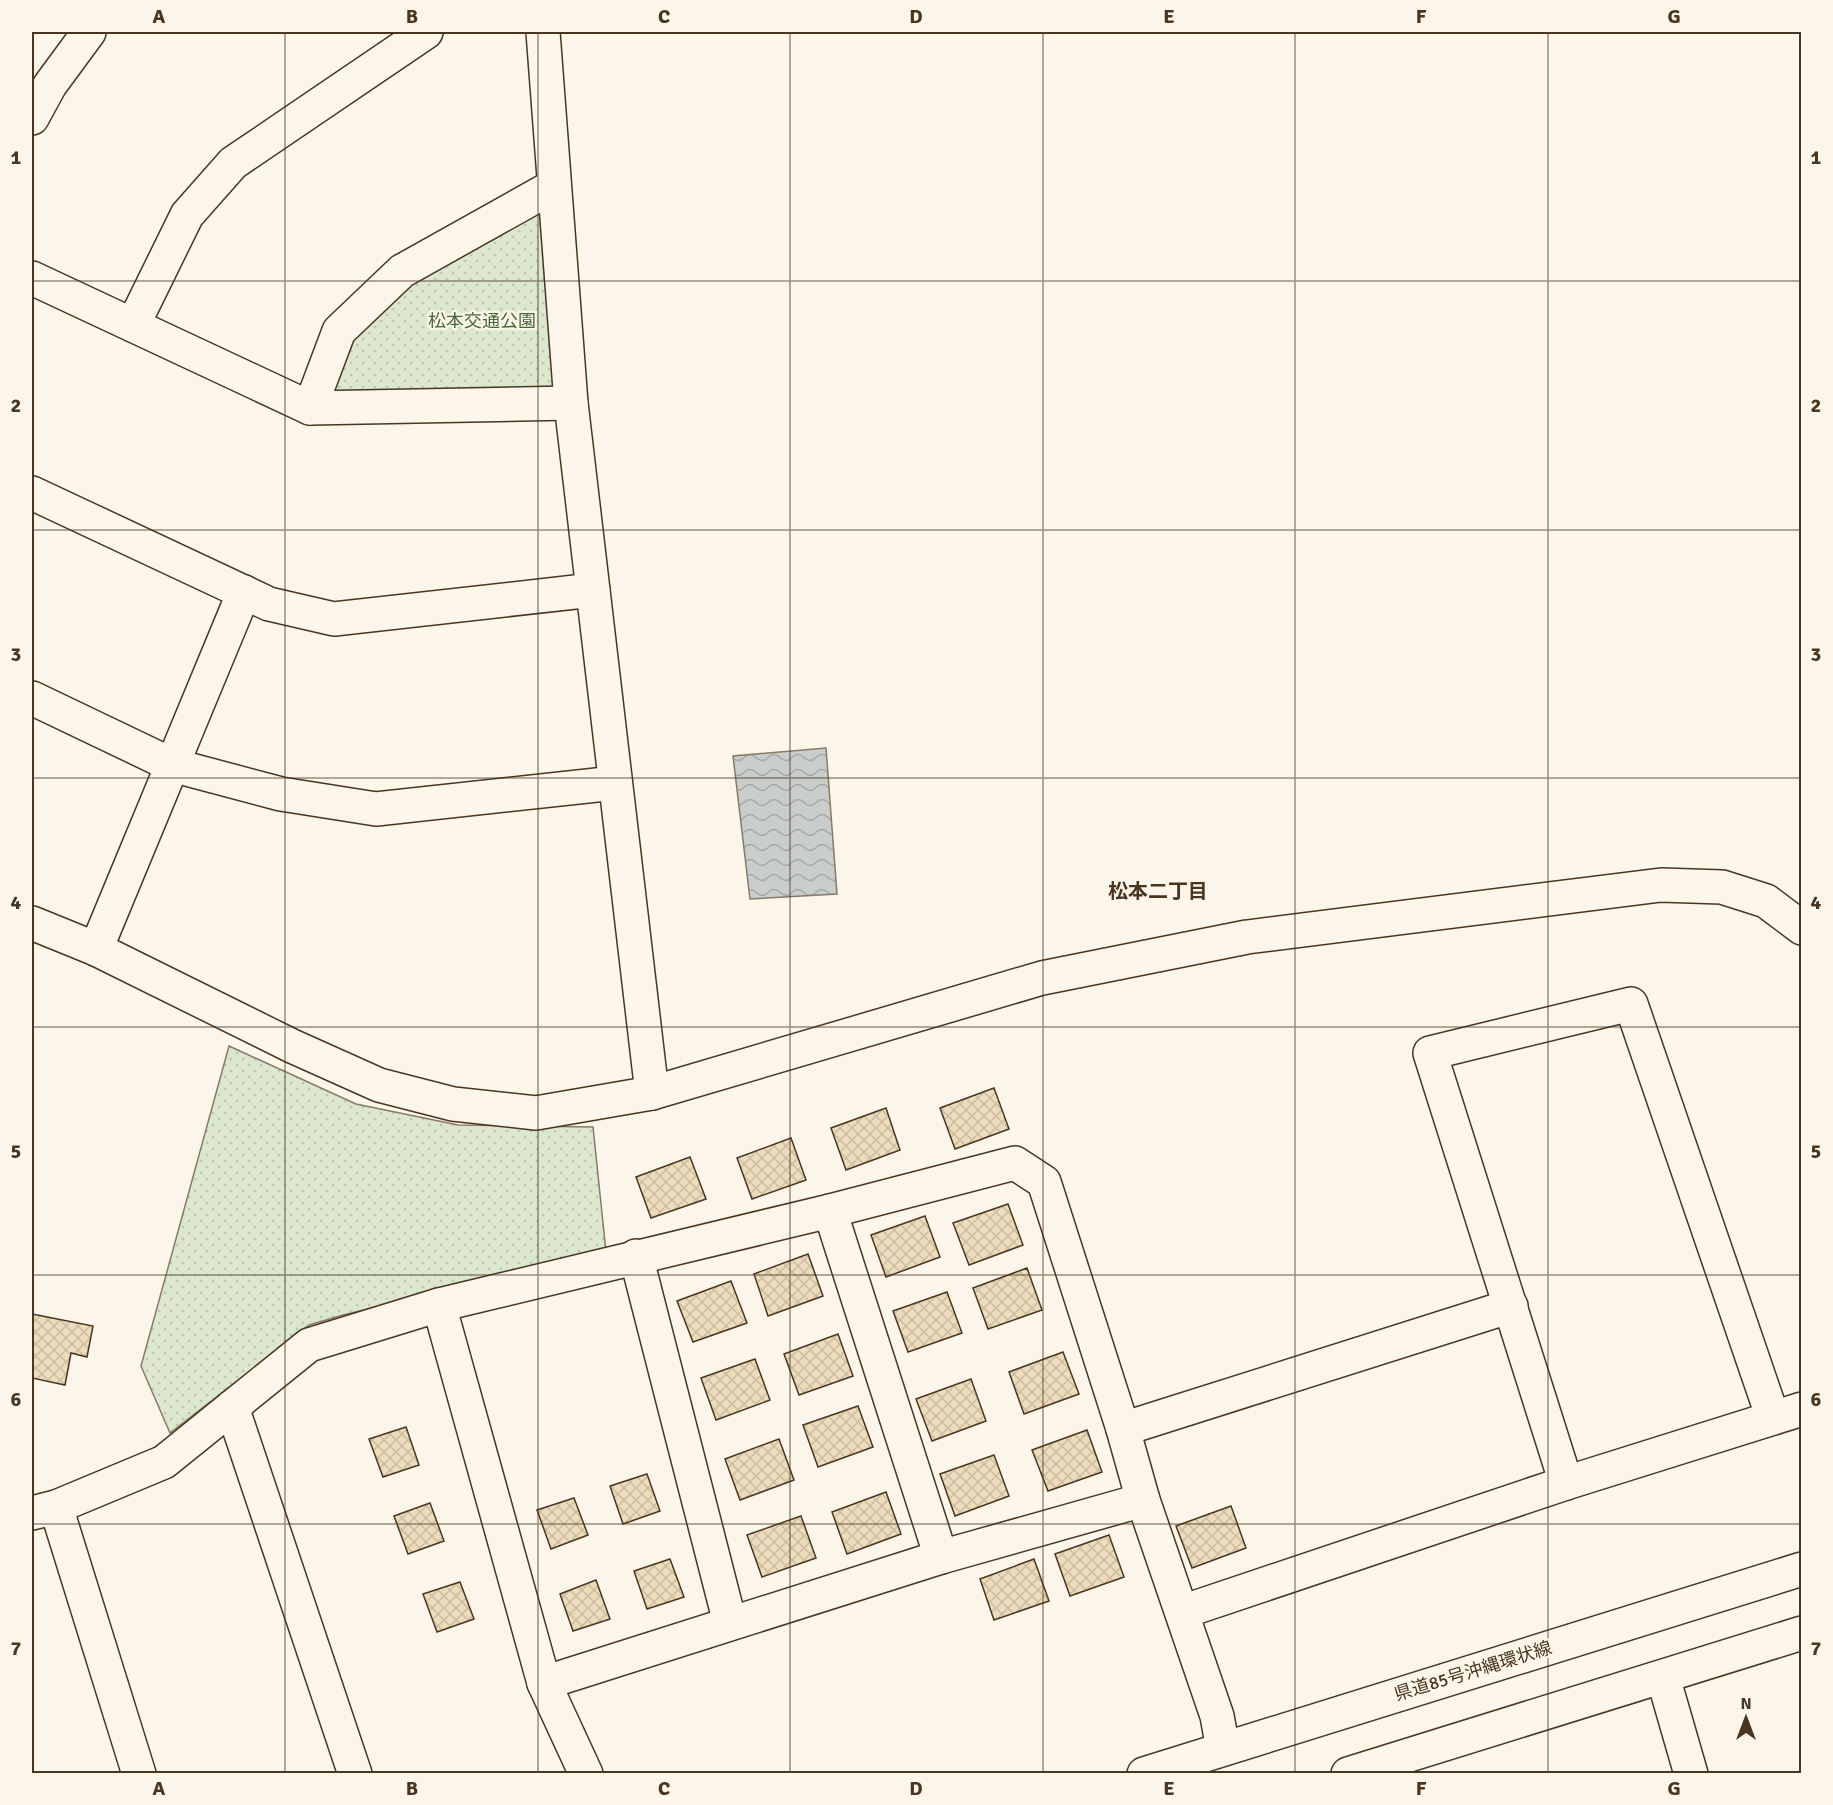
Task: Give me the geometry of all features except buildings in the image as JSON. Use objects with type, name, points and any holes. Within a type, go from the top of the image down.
[{"type":"street","points":[[32,118],[50,85],[89,32]]},
{"type":"street","points":[[133,325],[187,215],[233,163],[426,32]]},
{"type":"street","points":[[543,32],[572,403],[652,1093]]},
{"type":"street","points":[[310,408],[339,331],[402,271],[554,186]]},
{"type":"street","points":[[32,278],[310,408],[572,403]]},
{"type":"street","points":[[32,494],[269,604],[334,619],[593,590]]},
{"type":"street","points":[[96,949],[244,592]]},
{"type":"street","points":[[32,698],[172,765],[281,794],[376,809],[615,783]]},
{"type":"street","points":[[32,923],[96,949],[292,1046],[379,1085],[453,1104],[536,1113],[652,1093],[1042,978],[1247,937],[1661,885],[1722,887],[1766,901],[1802,928]]},
{"type":"street","points":[[1182,1612],[1566,1483],[1787,1414],[1631,1004],[1430,1053],[1566,1483]]},
{"type":"street","points":[[140,1773],[44,1510],[164,1462],[309,1345],[439,1305],[830,1211],[1015,1163],[1044,1182],[1123,1429],[1143,1500],[1217,1716],[1222,1749]]},
{"type":"street","points":[[830,1211],[941,1557]]},
{"type":"street","points":[[636,1256],[730,1623]]},
{"type":"street","points":[[439,1305],[544,1683],[586,1773]]},
{"type":"street","points":[[1123,1429],[1511,1306]]},
{"type":"street","points":[[232,1407],[355,1773]]},
{"type":"street","points":[[544,1683],[941,1557],[1143,1500]]},
{"type":"street","name":"県道85号沖縄環状線","points":[[1144,1773],[1802,1569]]},
{"type":"street","points":[[1348,1773],[1802,1633]]},
{"type":"street","points":[[1663,1677],[1691,1773]]},
{"type":"green space","name":"松本交通公園","points":[[554,186],[571,403],[310,408],[339,331]]},
{"type":"green space","points":[[229,1046],[356,1104],[458,1125],[593,1127],[606,1252],[309,1325],[170,1433],[141,1366]]},
{"type":"water","points":[[826,748],[837,894],[750,899],[733,756]]},
{"type":"district","name":"松本二丁目","points":[[1158,891]]}]
